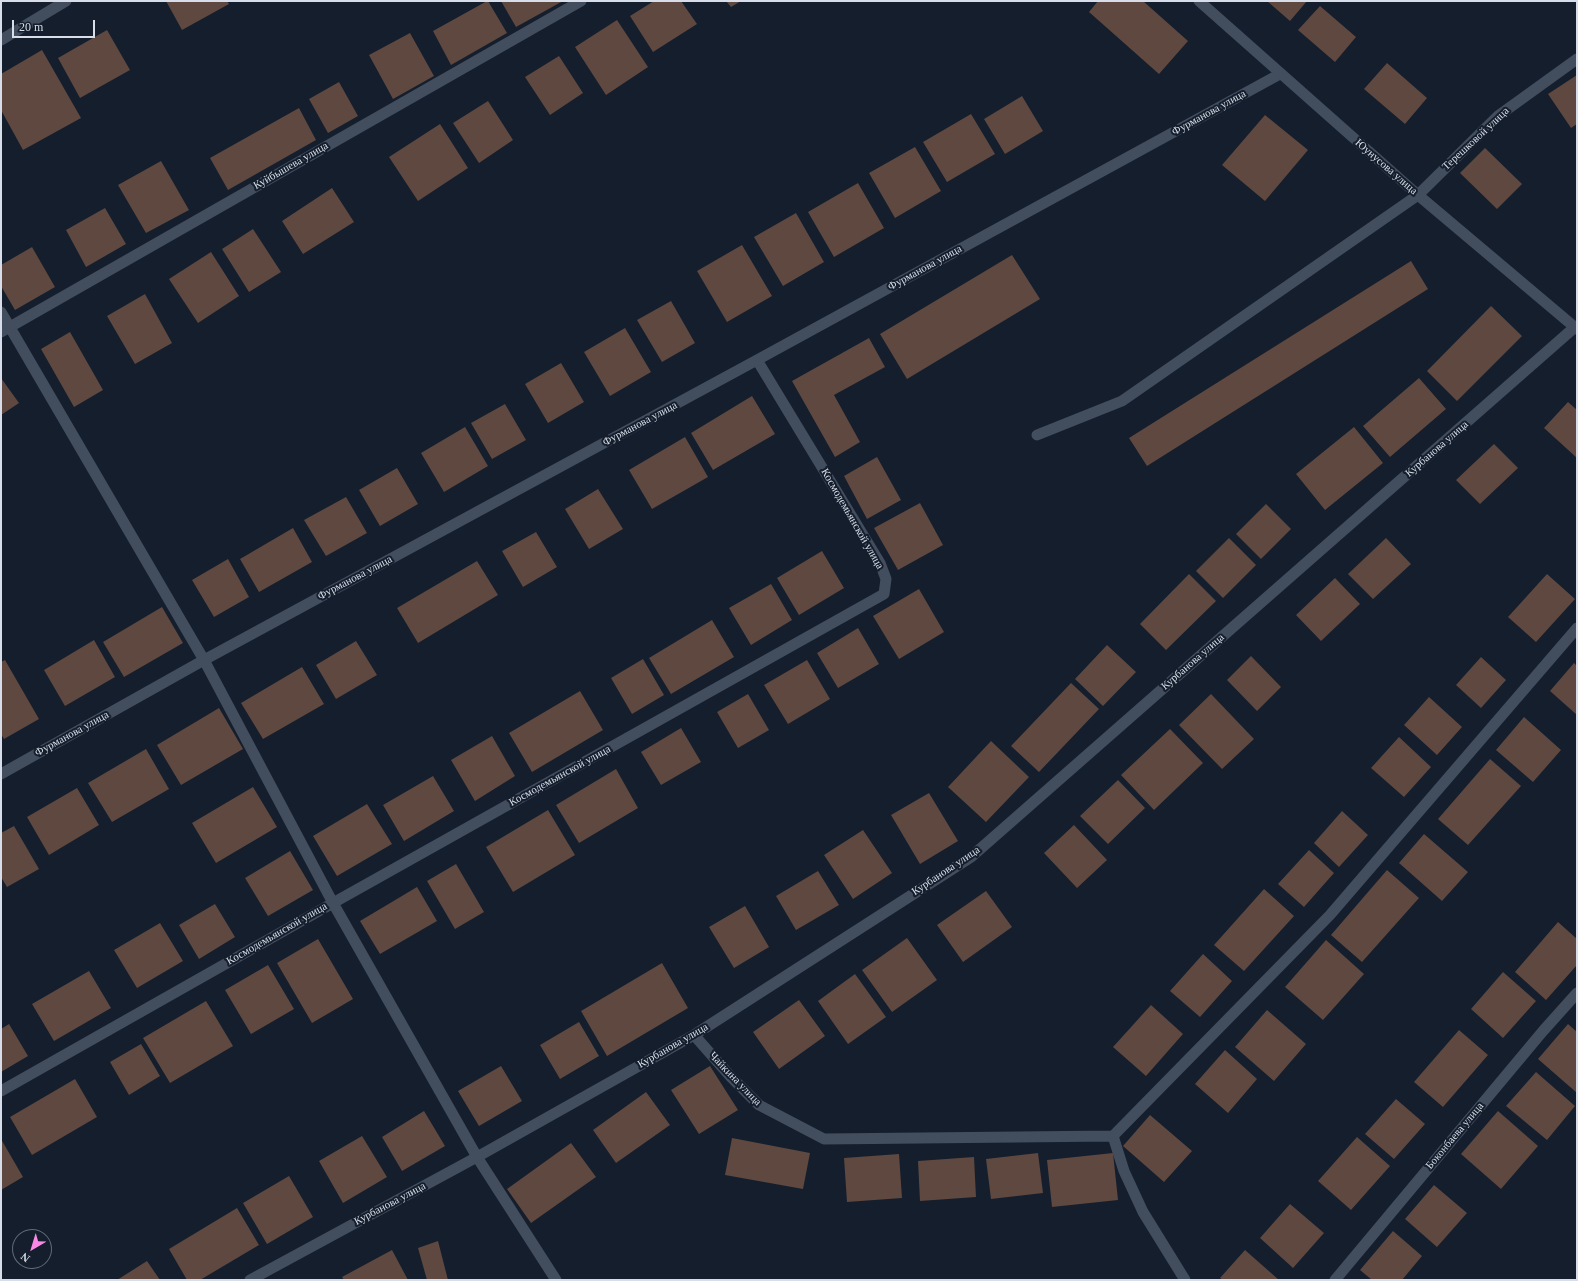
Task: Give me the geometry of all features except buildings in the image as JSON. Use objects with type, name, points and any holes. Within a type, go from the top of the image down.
[{"type":"street","points":[[1,40],[66,1]]},
{"type":"street","name":"Куйбышева улица","points":[[5,329],[581,1]]},
{"type":"street","name":"Юунусова улица","points":[[1199,1],[1418,195],[1576,328]]},
{"type":"street","name":"Терешковой улица","points":[[1037,435],[1122,401],[1418,195],[1498,116],[1577,59]]},
{"type":"street","name":"Фурманова улица","points":[[1,774],[204,660],[1280,74]]},
{"type":"street","points":[[1,312],[5,329],[204,660],[333,903],[477,1157],[556,1280]]},
{"type":"street","name":"Курбанова улица","points":[[250,1280],[477,1157],[694,1034],[971,857],[1576,328]]},
{"type":"street","name":"Космодемьянской улица","points":[[1,1091],[884,594],[886,579],[880,564],[757,360]]},
{"type":"street","points":[[1184,1280],[1143,1212],[1124,1171],[1113,1136],[1330,915],[1577,628]]},
{"type":"street","name":"Боконбаева улица","points":[[1334,1280],[1543,1030],[1577,993]]},
{"type":"street","name":"Чайкина улица","points":[[694,1034],[731,1077],[759,1105],[824,1139],[1113,1136]]}]
